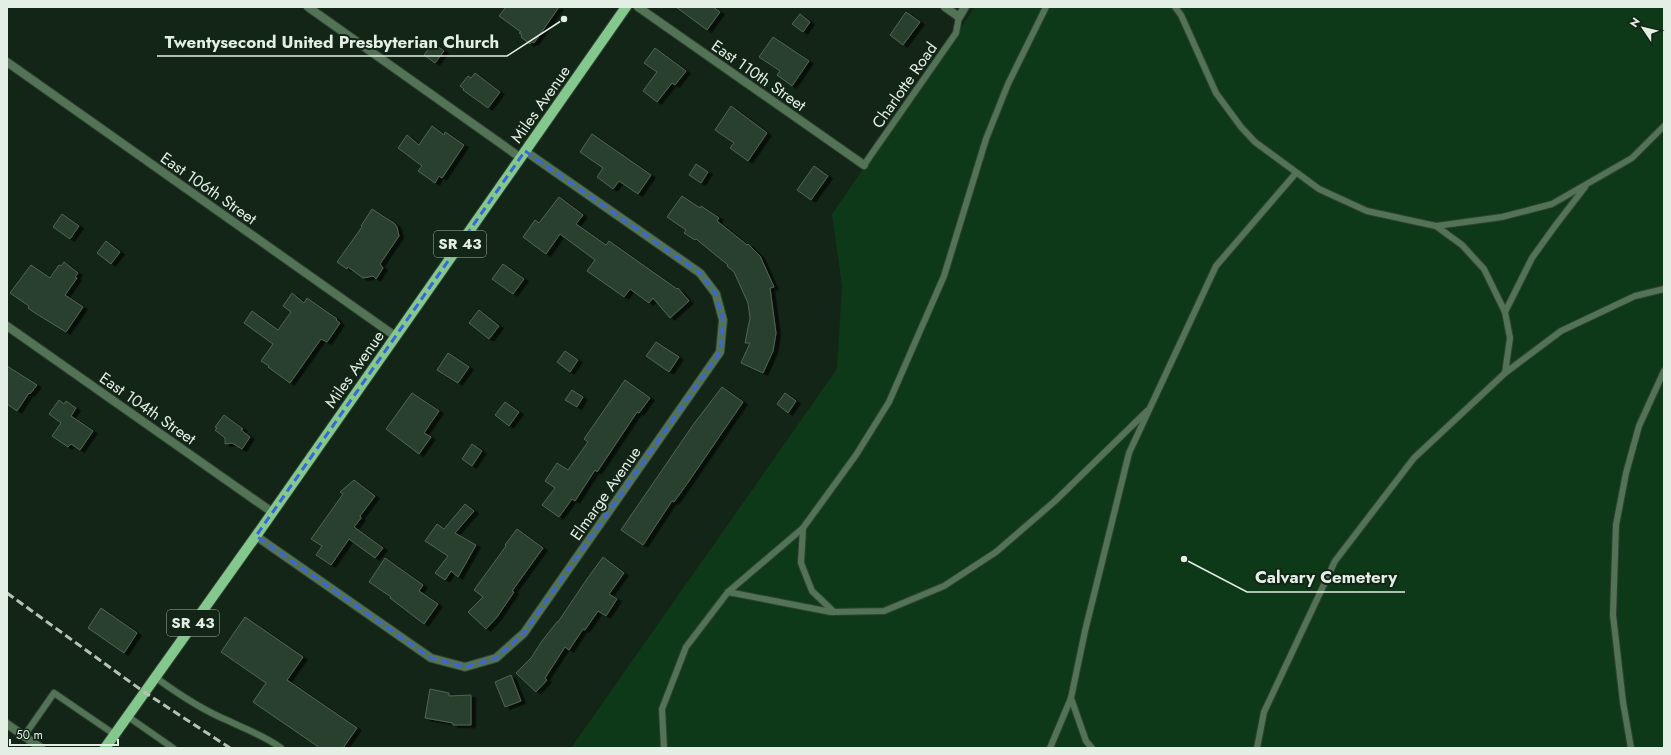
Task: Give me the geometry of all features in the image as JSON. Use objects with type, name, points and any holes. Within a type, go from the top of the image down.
[{"type":"main road","name":"Miles Avenue","points":[[105,748],[154,677],[256,536],[626,7]]},
{"type":"street","name":"Elmarge Avenue","points":[[256,536],[431,658],[465,667],[496,658],[524,633],[720,352],[723,320],[716,294],[700,274],[308,7]]},
{"type":"street","name":"East 110th Street","points":[[638,7],[864,165]]},
{"type":"street","points":[[945,7],[959,17],[965,7]]},
{"type":"street","name":"East 106th Street","points":[[7,62],[395,336]]},
{"type":"street","name":"East 104th Street","points":[[7,326],[272,512]]},
{"type":"street","points":[[7,724],[41,748]]},
{"type":"lane","points":[[664,748],[662,709],[686,647],[728,592],[803,528],[856,455],[889,402],[944,276],[989,132],[1008,84],[1046,7]]},
{"type":"lane","points":[[1175,7],[1181,15],[1216,93],[1241,127],[1255,142],[1319,189],[1367,211],[1436,226],[1502,217],[1552,204],[1632,158],[1664,126]]},
{"type":"lane","name":"Charlotte Road","points":[[864,165],[956,33],[959,17]]},
{"type":"lane","points":[[1050,748],[1071,698],[1085,631],[1129,453],[1216,266],[1296,173]]},
{"type":"lane","points":[[1505,312],[1532,258],[1587,184]]},
{"type":"lane","points":[[1436,226],[1462,244],[1484,269],[1505,312],[1510,338],[1504,373]]},
{"type":"lane","points":[[1257,748],[1264,712],[1335,562],[1414,458],[1504,373],[1561,331],[1635,296],[1664,289]]},
{"type":"lane","points":[[1631,748],[1623,702],[1613,615],[1616,525],[1626,473],[1640,426],[1664,372]]},
{"type":"lane","points":[[728,592],[834,612],[884,611],[944,586],[996,552],[1055,501],[1152,406]]},
{"type":"lane","points":[[803,528],[801,563],[812,591],[834,612]]},
{"type":"lane","points":[[154,677],[188,700],[229,721],[255,732],[281,748]]},
{"type":"lane","points":[[24,736],[54,693],[114,734]]},
{"type":"lane","points":[[1071,698],[1086,741],[1092,748]]},
{"type":"lane","points":[[127,716],[173,748]]},
{"type":"highlighted area","points":[[525,151],[700,273],[716,294],[723,320],[720,352],[524,633],[496,658],[465,667],[431,658],[256,536]]},
{"type":"green space","points":[[975,7],[1664,7],[1664,748],[571,748],[837,369],[842,286],[832,214]]},
{"type":"building","points":[[506,7],[559,7],[534,43],[532,42],[530,44],[521,37],[522,35],[519,33],[521,32],[499,16]]},
{"type":"building","points":[[676,7],[713,7],[720,12],[707,30]]},
{"type":"building","points":[[906,12],[920,22],[903,45],[890,35]]},
{"type":"building","points":[[800,14],[810,22],[803,32],[792,24]]},
{"type":"building","points":[[773,37],[809,61],[792,86],[777,75],[780,71],[759,57]]},
{"type":"building","points":[[433,43],[444,51],[435,63],[424,55]]},
{"type":"building","points":[[655,48],[686,71],[675,85],[672,83],[657,102],[643,91],[657,72],[644,63]]},
{"type":"building","points":[[475,73],[500,92],[488,108],[463,90],[464,89],[460,86],[468,76],[471,78]]},
{"type":"building","points":[[731,106],[767,133],[748,161],[730,148],[734,143],[715,130]]},
{"type":"building","points":[[432,126],[444,135],[445,132],[464,145],[442,178],[439,176],[435,183],[418,171],[422,166],[398,148],[407,135],[419,145]]},
{"type":"building","points":[[592,134],[651,175],[638,194],[619,181],[613,189],[597,177],[603,168],[580,152]]},
{"type":"building","points":[[696,164],[708,172],[701,183],[689,175]]},
{"type":"building","points":[[814,166],[828,176],[811,200],[797,190]]},
{"type":"building","points":[[682,196],[719,218],[717,221],[747,245],[748,244],[760,256],[774,287],[770,288],[776,333],[773,351],[763,373],[741,363],[750,343],[745,343],[750,318],[748,303],[734,272],[727,266],[728,265],[696,239],[695,240],[684,233],[686,230],[667,217]]},
{"type":"building","points":[[559,197],[583,215],[576,224],[606,245],[609,241],[677,289],[678,288],[689,301],[670,318],[653,298],[649,303],[630,289],[624,297],[587,271],[595,260],[560,234],[546,254],[523,237],[535,220],[539,223]]},
{"type":"building","points":[[372,209],[395,224],[399,236],[380,264],[383,268],[376,279],[373,276],[363,278],[348,267],[347,269],[337,262],[362,227],[361,226]]},
{"type":"building","points":[[62,214],[79,226],[70,239],[53,227]]},
{"type":"building","points":[[106,241],[120,252],[111,264],[97,253]]},
{"type":"building","points":[[64,262],[78,273],[75,277],[77,278],[65,295],[83,307],[66,332],[35,313],[28,308],[29,306],[10,293],[31,265],[50,278],[59,265],[61,266]]},
{"type":"building","points":[[503,264],[524,279],[513,294],[492,279]]},
{"type":"building","points":[[292,293],[304,303],[307,298],[337,319],[336,320],[340,323],[327,342],[321,339],[290,383],[261,361],[273,344],[244,323],[252,311],[278,330],[291,312],[283,306]]},
{"type":"building","points":[[479,310],[499,326],[489,339],[469,323]]},
{"type":"building","points":[[656,342],[679,357],[669,372],[646,356]]},
{"type":"building","points":[[565,351],[578,360],[570,372],[557,362]]},
{"type":"building","points":[[448,353],[469,367],[458,383],[437,370]]},
{"type":"building","points":[[7,366],[37,385],[30,394],[29,393],[17,411],[7,404]]},
{"type":"building","points":[[625,380],[650,398],[639,413],[637,412],[597,472],[595,470],[575,501],[572,499],[559,517],[542,505],[555,488],[545,481],[557,463],[568,470],[588,442],[584,439]]},
{"type":"building","points":[[722,387],[743,402],[674,502],[672,501],[643,545],[621,530],[693,425]]},
{"type":"building","points":[[572,390],[583,397],[577,407],[565,400]]},
{"type":"building","points":[[412,393],[439,411],[424,433],[431,437],[419,454],[386,429]]},
{"type":"building","points":[[785,393],[796,401],[788,413],[777,404]]},
{"type":"building","points":[[59,400],[64,404],[66,401],[76,408],[71,416],[93,431],[80,450],[71,444],[68,447],[52,436],[61,423],[49,414]]},
{"type":"building","points":[[505,402],[519,412],[509,426],[495,415]]},
{"type":"building","points":[[224,415],[243,429],[241,430],[250,437],[242,449],[232,443],[225,444],[225,438],[215,430],[217,428],[215,427]]},
{"type":"building","points":[[472,444],[482,451],[472,466],[462,459]]},
{"type":"building","points":[[354,480],[375,496],[360,516],[361,518],[354,527],[383,548],[375,558],[349,539],[331,565],[316,555],[322,546],[311,539],[343,494],[340,492]]},
{"type":"building","points":[[465,504],[474,511],[455,533],[476,545],[458,577],[451,571],[445,580],[435,573],[448,556],[425,541],[437,524],[444,529]]},
{"type":"building","points":[[517,529],[543,548],[512,591],[514,592],[497,617],[486,629],[468,612],[483,597],[474,590]]},
{"type":"building","points":[[603,557],[624,573],[609,594],[617,599],[606,616],[598,611],[585,630],[583,629],[569,650],[565,647],[545,678],[547,680],[536,692],[516,673],[531,658],[542,641],[558,622]]},
{"type":"building","points":[[385,558],[423,585],[419,591],[438,604],[424,624],[390,598],[391,597],[369,582]]},
{"type":"building","points":[[101,608],[137,633],[124,653],[88,628]]},
{"type":"building","points":[[245,617],[303,657],[287,680],[357,728],[343,748],[320,748],[253,702],[266,683],[221,652]]},
{"type":"building","points":[[511,675],[521,701],[505,707],[495,682]]},
{"type":"building","points":[[430,689],[449,693],[449,696],[471,695],[471,725],[453,725],[453,723],[425,718]]},
{"type":"railway","points":[[7,593],[144,692],[230,748]]},
{"type":"place","name":"Twentysecond United Presbyterian Church","points":[[564,19]]},
{"type":"place","name":"Calvary Cemetery","points":[[1184,559]]}]
